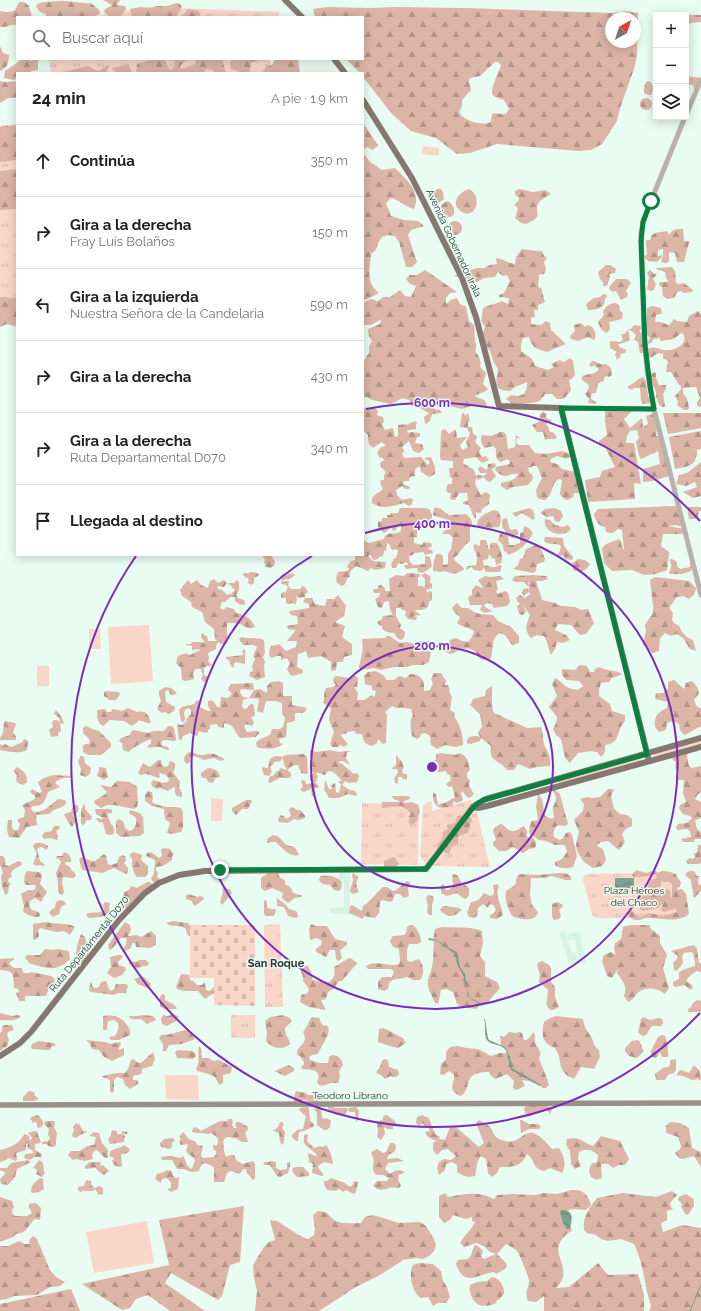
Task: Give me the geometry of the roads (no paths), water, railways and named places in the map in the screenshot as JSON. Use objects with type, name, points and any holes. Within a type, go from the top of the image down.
[{"type":"main road","points":[[280,0],[295,16]]},
{"type":"main road","points":[[285,0],[301,16]]},
{"type":"main road","points":[[335,60],[345,72]]},
{"type":"main road","points":[[339,60],[345,72]]},
{"type":"main road","name":"Avenida Gobernador Irala","points":[[364,102],[412,178],[462,278],[476,317],[499,406],[561,408]]},
{"type":"main road","points":[[561,408],[649,761]]},
{"type":"main road","points":[[472,809],[486,799],[701,738]]},
{"type":"main road","points":[[472,809],[701,747]]},
{"type":"main road","name":"Ruta Departamental D070","points":[[0,1056],[20,1043],[31,1032],[124,914],[145,893],[159,883],[179,875],[205,871],[426,869],[472,809]]},
{"type":"main road","name":"Teodoro Librano","points":[[0,1105],[701,1103]]},
{"type":"street","points":[[689,109],[701,80]]},
{"type":"street","points":[[684,120],[643,222],[641,234],[647,370],[654,409],[701,595]]},
{"type":"street","points":[[561,408],[654,409]]},
{"type":"water","points":[[615,878],[634,878],[634,888],[615,888]]},
{"type":"water","points":[[429,938],[436,940],[455,951],[460,967],[465,974],[467,988],[463,981],[464,977],[457,964],[455,954],[437,941],[428,940]]},
{"type":"water","points":[[468,990],[469,997],[480,1003],[482,1006],[467,996]]},
{"type":"water","points":[[484,1019],[489,1040],[505,1047],[510,1057],[512,1068],[541,1085],[540,1086],[511,1070],[505,1049],[487,1041]]},
{"type":"water","points":[[561,1210],[571,1213],[572,1219],[570,1229],[567,1229],[563,1223],[560,1212]]},
{"type":"waterway","points":[[690,1311],[701,1285]]},
{"type":"district","name":"San Roque","points":[[276,963]]},
{"type":"park label","name":"Plaza Héroes del Chaco","points":[[634,896]]}]
